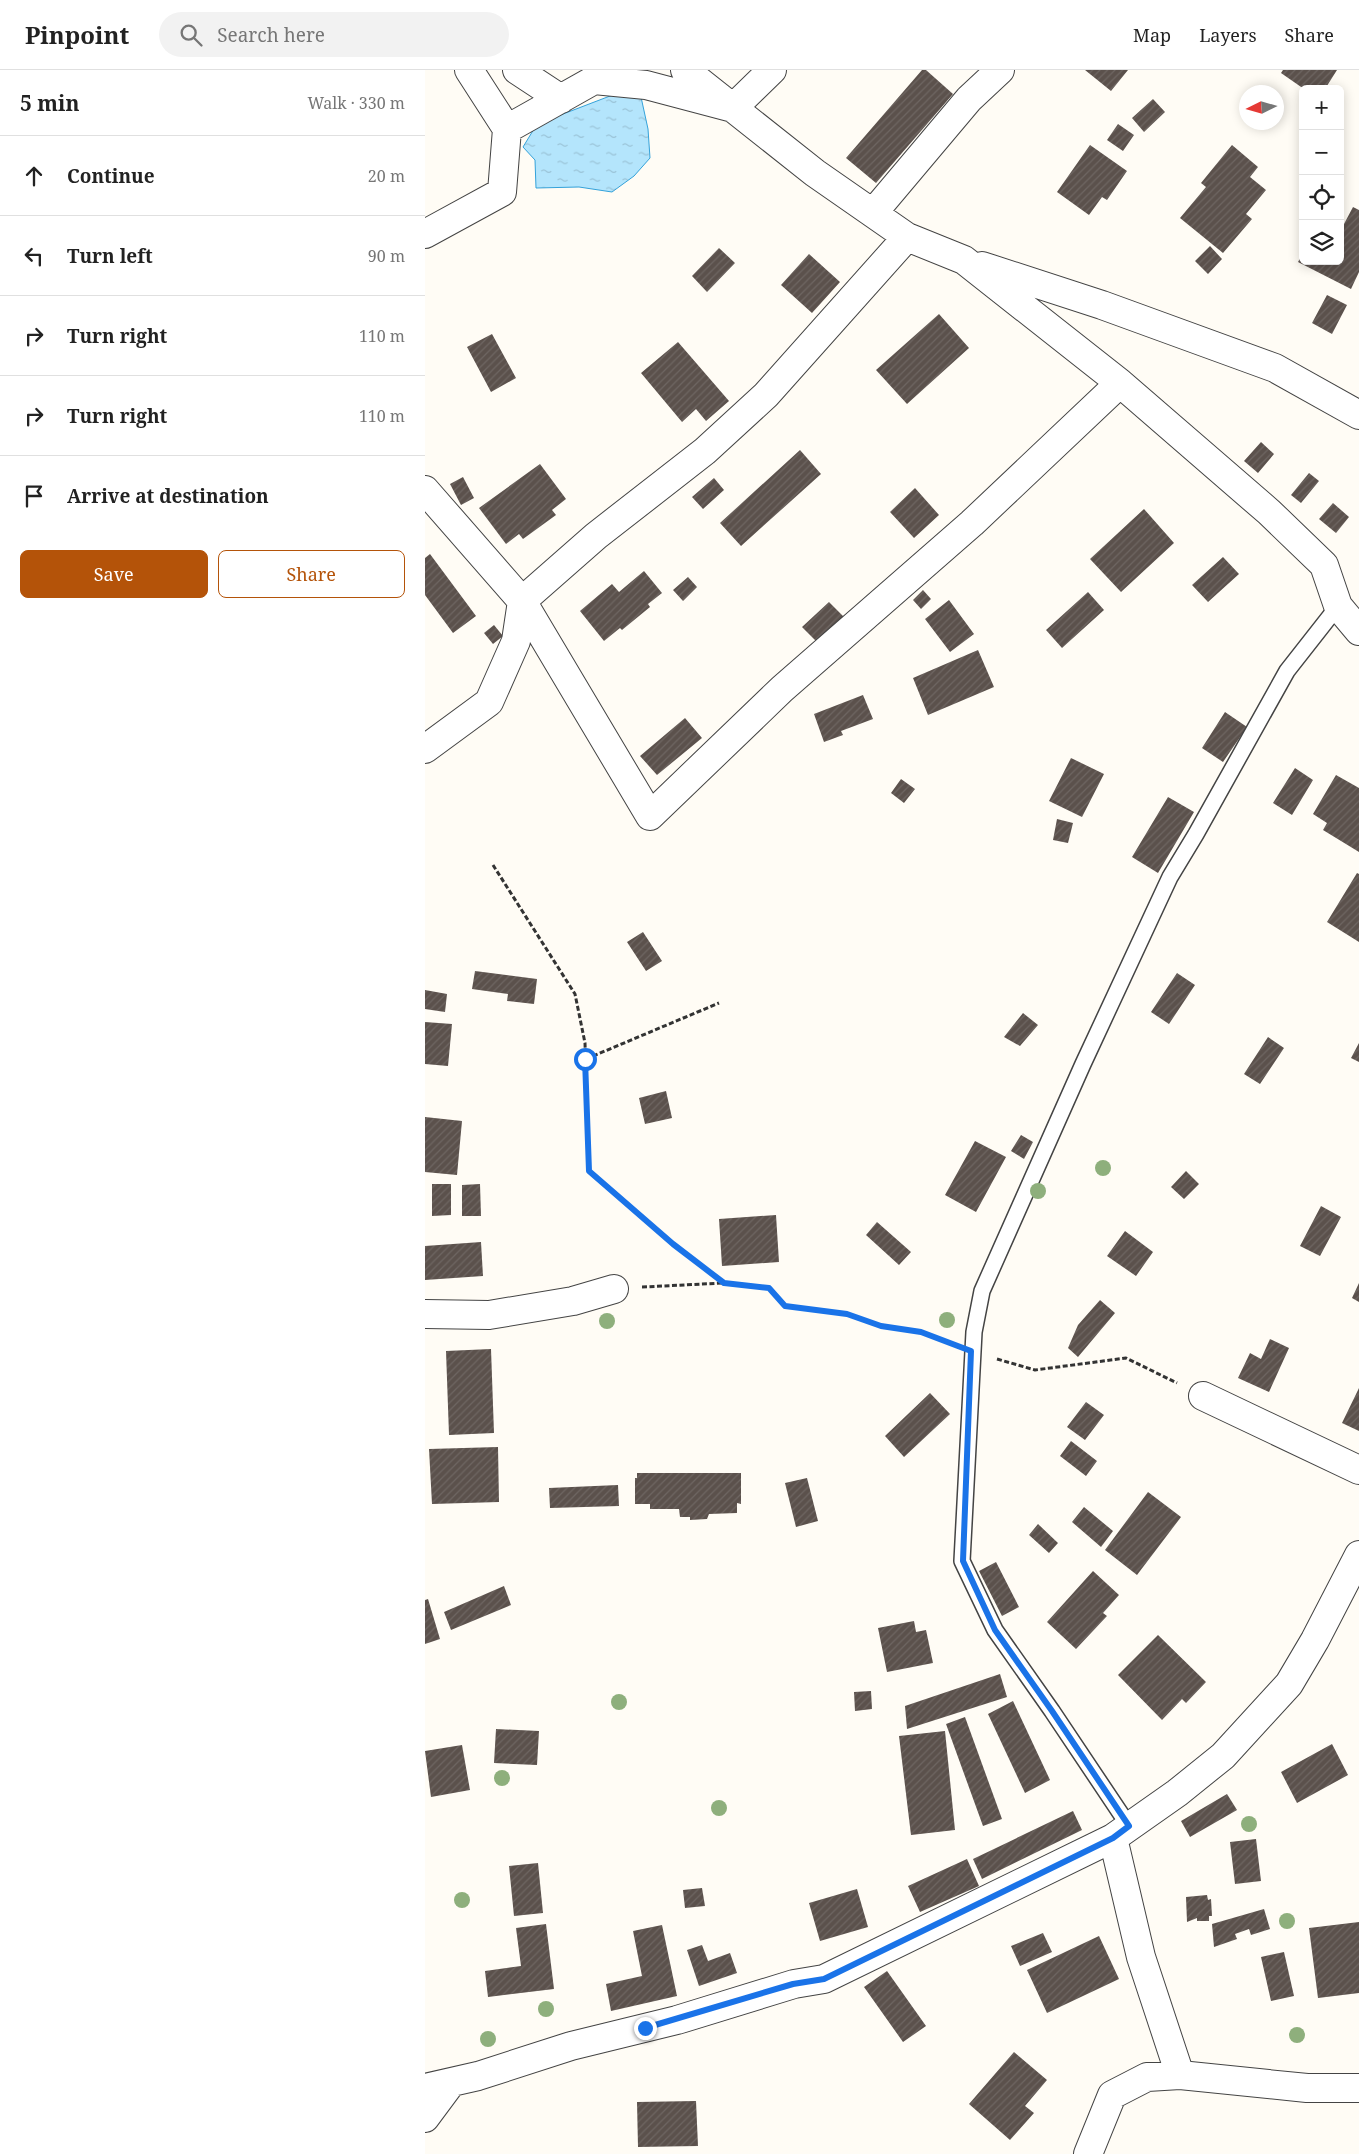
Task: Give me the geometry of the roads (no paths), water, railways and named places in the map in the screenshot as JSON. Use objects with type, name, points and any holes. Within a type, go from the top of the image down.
[{"type":"street","points":[[425,234],[502,192],[507,129],[469,70]]},
{"type":"street","points":[[517,70],[561,99]]},
{"type":"street","points":[[685,70],[815,173],[907,238],[964,260],[1102,305],[1275,368],[1359,415]]},
{"type":"street","points":[[733,108],[772,70]]},
{"type":"street","points":[[873,213],[969,99],[1000,70]]},
{"type":"street","points":[[507,129],[561,99],[597,75],[645,85],[733,108]]},
{"type":"street","points":[[425,749],[489,702],[516,640],[522,601],[596,536],[705,451],[766,395],[907,238]]},
{"type":"street","points":[[964,260],[1120,383],[1269,512],[1324,565],[1338,606],[1359,632]]},
{"type":"street","points":[[425,490],[522,601],[650,816],[783,690],[972,522],[1120,383]]},
{"type":"street","points":[[425,1314],[489,1315],[573,1301],[615,1289]]},
{"type":"street","points":[[1203,1396],[1359,1470]]},
{"type":"street","points":[[425,2118],[438,2086],[478,2076],[571,2046],[677,2020],[793,1984],[824,1979],[1121,1832],[1177,1793],[1223,1756],[1289,1684],[1315,1640],[1359,1555]]},
{"type":"street","points":[[1121,1832],[1141,1957],[1180,2075]]},
{"type":"street","points":[[1088,2154],[1112,2095],[1147,2077],[1180,2075],[1307,2088],[1359,2088]]},
{"type":"lane","points":[[1121,1832],[1052,1711],[995,1630],[963,1561],[971,1351],[982,1291],[1083,1064],[1170,877],[1197,834],[1287,671],[1338,606]]},
{"type":"water","points":[[623,91],[641,97],[648,129],[650,158],[634,176],[612,192],[579,187],[536,188],[535,160],[523,147],[537,124]]}]
